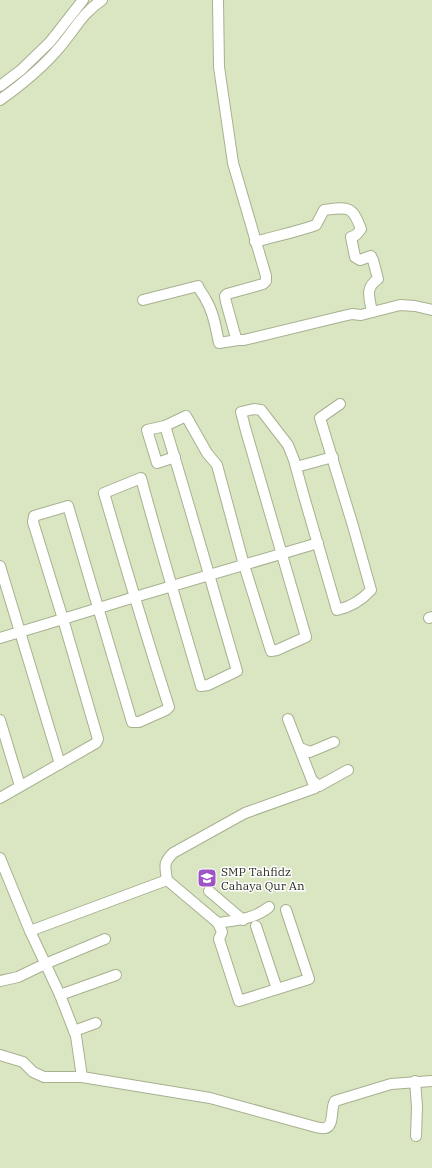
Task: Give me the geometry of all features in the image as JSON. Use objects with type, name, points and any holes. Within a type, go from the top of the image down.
[{"type":"street","points":[[0,86],[21,70],[50,42],[83,0]]},
{"type":"street","points":[[0,100],[28,78],[58,49],[88,10],[90,3],[102,0]]},
{"type":"street","points":[[218,0],[219,67],[233,164],[266,276],[266,281],[259,286],[227,294],[225,296],[238,340]]},
{"type":"street","points":[[255,242],[284,234],[298,232],[316,225],[324,210],[334,208],[351,209],[361,229],[356,235],[351,237],[354,257],[360,260],[371,256],[378,279],[372,283],[368,293],[372,312]]},
{"type":"street","points":[[143,300],[198,286],[200,293],[206,300],[214,320],[219,343],[261,336],[352,314],[361,315],[400,306],[415,306],[432,310]]},
{"type":"street","points":[[175,457],[156,463],[148,430],[165,426],[186,416],[207,453],[217,465],[244,565],[271,651],[277,650],[306,636],[246,431],[242,412],[254,409],[261,410],[288,445],[296,467],[337,610],[348,608],[366,595],[370,590],[320,418],[340,404]]},
{"type":"street","points":[[0,798],[96,743],[98,739],[33,522],[34,516],[68,506],[132,722],[139,722],[166,710],[169,707],[104,493],[142,478],[171,586],[201,686],[208,685],[237,671],[165,426]]},
{"type":"street","points":[[296,467],[332,457]]},
{"type":"street","points":[[0,638],[318,543]]},
{"type":"street","points":[[0,566],[60,764]]},
{"type":"street","points":[[286,910],[309,979],[238,1001],[219,939],[222,932],[218,923],[167,880],[165,863],[173,853],[245,813],[315,788],[288,719]]},
{"type":"street","points":[[0,720],[20,786]]},
{"type":"street","points":[[300,748],[310,752],[334,742]]},
{"type":"street","points":[[312,780],[319,786],[348,770]]},
{"type":"street","points":[[0,858],[30,931],[60,995],[76,1036],[82,1077]]},
{"type":"street","points":[[30,931],[167,880]]},
{"type":"street","points":[[209,891],[243,920]]},
{"type":"street","points":[[218,923],[243,920],[260,914],[269,907]]},
{"type":"street","points":[[256,926],[277,989]]},
{"type":"street","points":[[0,981],[18,977],[105,939]]},
{"type":"street","points":[[60,995],[116,975]]},
{"type":"street","points":[[74,1031],[96,1023]]},
{"type":"street","points":[[0,1056],[22,1061],[33,1072],[44,1077],[82,1077],[210,1098],[322,1128],[326,1128],[331,1121],[335,1101],[391,1084],[415,1081],[432,1081]]},
{"type":"street","points":[[415,1081],[417,1107],[416,1136]]},
{"type":"place","name":"SMP Tahfidz Cahaya Qur An","points":[[207,878]]}]
